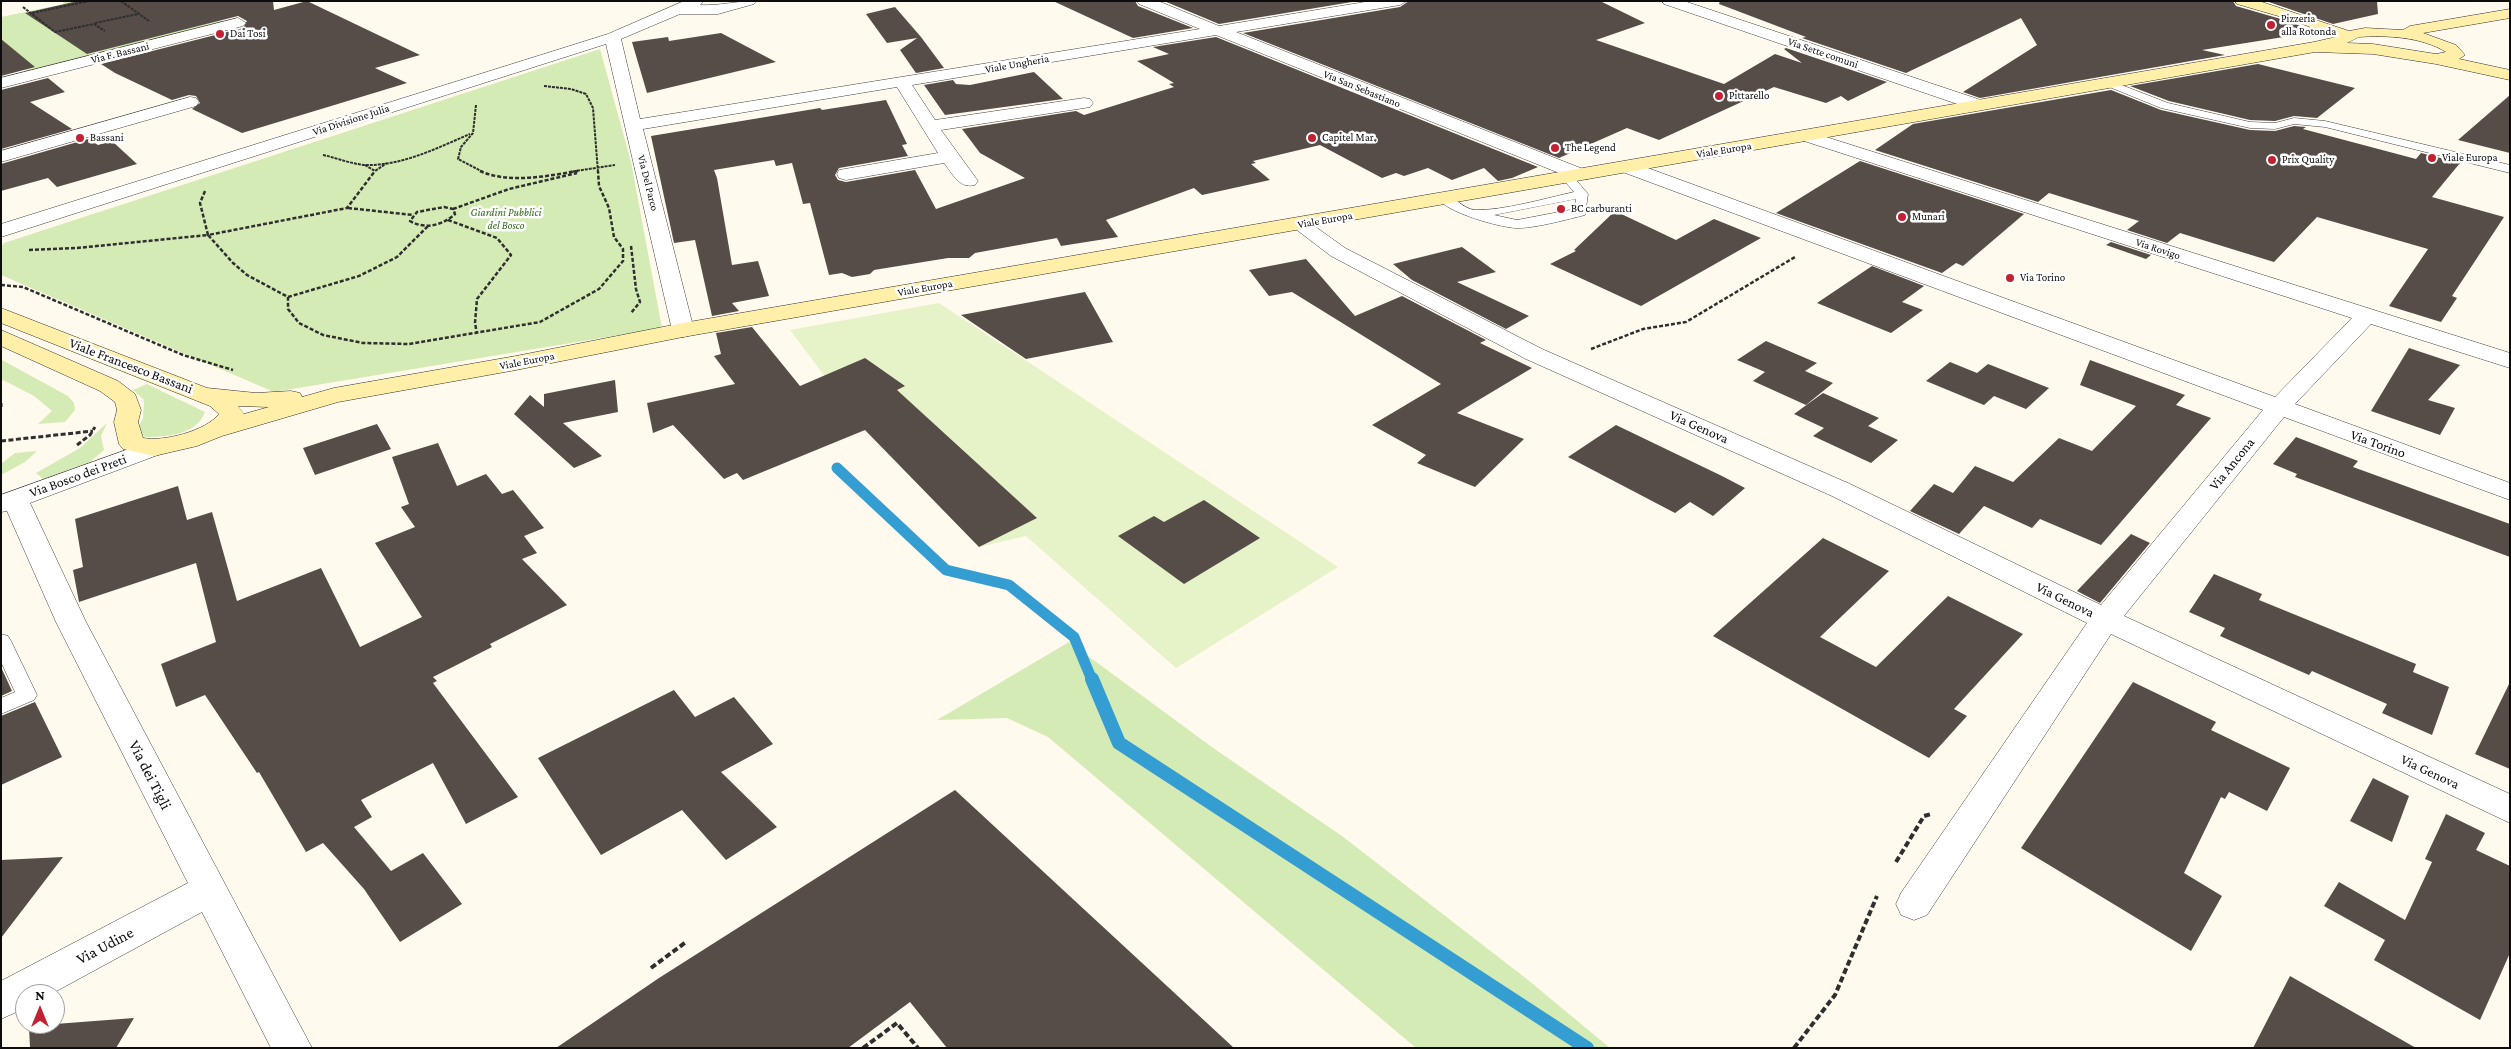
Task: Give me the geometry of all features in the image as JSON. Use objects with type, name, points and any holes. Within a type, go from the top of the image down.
[{"type":"street","points":[[665,1],[679,10]]},
{"type":"street","name":"Via Divisione Julia","points":[[1,231],[613,37],[697,1]]},
{"type":"street","points":[[653,2],[657,5],[679,10],[718,10],[749,1]]},
{"type":"street","name":"Via San Sebastiano","points":[[1144,1],[1574,176]]},
{"type":"street","points":[[1333,1],[1351,9]]},
{"type":"street","name":"Viale Ungheria","points":[[633,125],[903,83],[1214,30],[1400,1]]},
{"type":"street","name":"Via Sette comuni","points":[[1669,1],[1978,105]]},
{"type":"street","points":[[2242,1],[2297,17],[2349,37]]},
{"type":"street","name":"Viale Europa","points":[[2381,33],[2439,26],[2510,13]]},
{"type":"street","points":[[2297,17],[2381,33]]},
{"type":"street","name":"Via F. Bassani","points":[[1,83],[238,23]]},
{"type":"street","points":[[2439,26],[2432,32],[2434,37],[2449,47],[2506,74]]},
{"type":"street","name":"Viale Europa","points":[[154,448],[188,441],[213,431],[334,396],[683,330],[1807,136],[2106,82],[2315,48],[2363,32],[2422,38],[2449,47],[2458,55],[2436,59],[2373,49],[2315,48]]},
{"type":"street","name":"Via Del Parco","points":[[613,37],[683,330]]},
{"type":"street","name":"Viale Europa","points":[[2349,37],[2373,49]]},
{"type":"street","points":[[2436,59],[2506,74]]},
{"type":"street","points":[[903,83],[949,157],[968,181]]},
{"type":"street","points":[[1,157],[190,102]]},
{"type":"street","points":[[930,126],[1084,103]]},
{"type":"street","name":"Via Rovigo","points":[[1807,136],[2366,316],[2508,356]]},
{"type":"street","points":[[846,174],[949,157]]},
{"type":"street","name":"Via Torino","points":[[1627,167],[2510,492]]},
{"type":"street","name":"Via Genova","points":[[1299,224],[1338,252],[1556,364],[1841,490],[2105,620],[2510,809]]},
{"type":"street","name":"Viale Francesco Bassani","points":[[1,315],[219,401],[232,413],[228,421],[213,431]]},
{"type":"street","name":"Via Ancona","points":[[2105,620],[2278,408],[2366,316]]},
{"type":"street","name":"Viale Francesco Bassani","points":[[1,337],[109,386],[126,399],[129,410],[126,422],[132,444],[154,448]]},
{"type":"street","name":"Viale Europa","points":[[205,394],[256,400],[334,396]]},
{"type":"street","name":"Via Bosco dei Preti","points":[[8,501],[154,448]]},
{"type":"street","name":"Via dei Tigli","points":[[8,501],[292,1048]]},
{"type":"street","name":"Via Genova","points":[[1914,904],[2105,620]]},
{"type":"street","name":"Via Udine","points":[[1,1001],[209,890]]},
{"type":"lane","points":[[2106,82],[2165,106],[2250,125],[2275,126],[2294,121],[2325,124],[2510,169]]},
{"type":"lane","points":[[1444,199],[1471,214],[1517,224],[1581,212],[1582,194],[1574,176]]},
{"type":"lane","points":[[1,641],[27,695],[1,707]]},
{"type":"path","points":[[31,13],[90,1]]},
{"type":"path","points":[[23,7],[55,32],[138,14]]},
{"type":"path","points":[[94,24],[130,50]]},
{"type":"path","points":[[288,297],[288,308],[299,323],[324,335],[363,342],[409,344],[540,322],[599,289],[623,261],[623,249],[614,237],[609,208],[599,186],[593,108],[586,94],[571,89],[538,86]]},
{"type":"path","points":[[477,98],[473,133],[461,147],[458,159],[475,170],[499,177],[587,171]]},
{"type":"path","points":[[364,165],[387,163],[433,150],[473,133]]},
{"type":"path","points":[[321,154],[364,165],[375,171]]},
{"type":"path","points":[[347,208],[375,171],[387,163]]},
{"type":"path","points":[[26,251],[208,236],[258,228],[306,215],[347,208],[413,215],[430,208],[444,207],[453,209],[509,189],[608,166]]},
{"type":"path","points":[[206,189],[200,203],[208,236],[216,242],[226,256],[253,280],[270,290],[288,297],[359,276],[389,261],[411,245],[429,225]]},
{"type":"path","points":[[413,215],[410,221],[412,223],[429,225],[448,220],[455,214],[453,209]]},
{"type":"path","points":[[448,220],[497,238],[511,255],[477,299],[475,323],[477,334]]},
{"type":"path","points":[[1556,364],[1643,329],[1686,322],[1824,240]]},
{"type":"path","points":[[626,319],[640,302],[636,289],[630,241]]},
{"type":"path","points":[[1,285],[23,287],[183,355],[238,371]]},
{"type":"path","points":[[74,448],[93,431],[99,420]]},
{"type":"path","points":[[1,441],[93,431]]},
{"type":"path","points":[[651,968],[686,942]]},
{"type":"path","points":[[863,1048],[898,1023],[918,1048]]},
{"type":"green space","points":[[62,1],[193,1],[227,24],[30,73],[1,54],[1,17],[64,4]]},
{"type":"green space","name":"Giardini Pubblici del Bosco","points":[[600,49],[631,162],[662,328],[274,392],[1,275],[1,248],[4,243]]},
{"type":"green space","points":[[939,303],[1338,567],[1176,668],[1026,536],[979,547],[866,431],[790,330]]},
{"type":"green space","points":[[2,360],[68,396],[74,403],[75,410],[65,422],[38,424],[52,411],[34,396],[1,379]]},
{"type":"green space","points":[[147,384],[205,412],[201,420],[195,426],[180,433],[145,437],[137,430],[143,418],[144,400],[133,390]]},
{"type":"green space","points":[[107,423],[101,436],[104,450],[90,462],[43,479],[36,473],[80,448]]},
{"type":"green space","points":[[37,451],[25,462],[1,475],[1,464],[15,453]]},
{"type":"green space","points":[[1069,642],[1216,750],[1342,836],[1528,980],[1610,1048],[1416,1048],[1048,737],[1007,718],[937,720]]},
{"type":"building","points":[[78,1],[273,1],[274,10],[307,1],[420,55],[375,68],[407,83],[242,133],[192,109],[200,103],[196,96],[189,95],[172,100],[115,73],[101,64],[243,28],[247,21],[238,16],[87,54],[25,13]]},
{"type":"building","points":[[1053,1],[1135,1],[1138,6],[1193,28],[1133,38]]},
{"type":"building","points":[[1164,1],[1358,1],[1219,24]]},
{"type":"building","points":[[1409,1],[1600,1],[1645,23],[1596,40],[1724,84],[1775,54],[1802,63],[1784,49],[1786,48],[1887,82],[1848,101],[1841,96],[1826,103],[1774,87],[1659,140],[1627,128],[1559,158],[1243,33],[1400,7]]},
{"type":"building","points":[[1720,1],[2233,1],[2236,6],[2291,22],[2315,32],[2202,50],[2225,55],[1980,98],[1963,92],[2037,45],[2021,18],[1906,73],[1802,38],[1806,37],[1719,4]]},
{"type":"building","points":[[2266,1],[2377,1],[2378,14],[2333,24]]},
{"type":"building","points":[[895,7],[944,68],[916,73],[900,50],[917,38],[887,43],[866,14]]},
{"type":"building","points":[[721,33],[776,62],[647,93],[632,42],[668,37],[669,41]]},
{"type":"building","points":[[1216,37],[1538,167],[1512,178],[1498,181],[1484,168],[1452,180],[1428,168],[1404,176],[1396,173],[1382,178],[1320,145],[1253,161],[1256,163],[1251,164],[1270,180],[1202,195],[1194,188],[1106,220],[1118,237],[1061,246],[1057,238],[975,253],[969,258],[948,258],[874,270],[870,274],[852,277],[842,273],[829,275],[810,203],[803,204],[792,163],[776,166],[774,160],[714,170],[732,265],[758,261],[769,296],[732,303],[739,311],[712,316],[695,240],[674,243],[651,136],[820,108],[822,110],[886,100],[907,144],[902,145],[908,156],[839,168],[835,175],[838,180],[846,182],[915,170],[936,209],[1025,178],[980,153],[962,129],[1076,111],[1084,115],[1174,87],[1169,84],[1174,83],[1137,61],[1169,54],[1153,47]]},
{"type":"building","points":[[1,39],[35,67],[1,76]]},
{"type":"building","points":[[2258,64],[2355,88],[2317,118],[2294,116],[2275,121],[2250,120],[2169,101],[2130,86]]},
{"type":"building","points":[[1034,72],[1063,99],[945,115],[924,85],[953,80],[956,84],[970,85]]},
{"type":"building","points":[[48,78],[65,92],[30,102],[72,129],[1,149],[1,90]]},
{"type":"building","points":[[2111,90],[2161,110],[2250,130],[2275,131],[2294,126],[2306,127],[2303,129],[2416,159],[2421,153],[2460,163],[2432,197],[2504,217],[2452,296],[2457,298],[2441,322],[2389,306],[2428,249],[2317,217],[2274,262],[2180,233],[2167,243],[2127,230],[2139,221],[2049,193],[2038,202],[1875,150],[1913,124]]},
{"type":"building","points":[[2510,95],[2510,153],[2458,140]]},
{"type":"building","points":[[88,139],[98,145],[112,141],[137,164],[57,187],[48,178],[1,191],[1,164]]},
{"type":"building","name":"Munari","points":[[1860,161],[2024,214],[1963,266],[1956,263],[1942,273],[1776,213]]},
{"type":"building","points":[[1615,211],[1676,240],[1714,219],[1761,238],[1641,306],[1550,264],[1576,251],[1574,250]]},
{"type":"building","points":[[2111,242],[2151,255],[2146,259],[2106,245]]},
{"type":"building","points":[[1462,247],[1496,272],[1457,282],[1529,316],[1506,329],[1412,280],[1393,264]]},
{"type":"building","points":[[1306,259],[1355,316],[1402,296],[1486,340],[1480,343],[1532,368],[1457,413],[1524,439],[1475,487],[1417,463],[1426,455],[1372,425],[1441,384],[1292,292],[1269,296],[1249,270]]},
{"type":"building","points":[[1872,266],[1924,286],[1902,302],[1923,310],[1891,333],[1817,303]]},
{"type":"building","points":[[1085,292],[1113,342],[1026,359],[961,315]]},
{"type":"building","points":[[752,327],[800,386],[865,358],[905,386],[897,390],[1037,518],[979,547],[865,430],[743,480],[737,473],[724,479],[673,425],[653,433],[647,403],[735,384],[714,356],[721,354],[716,333]]},
{"type":"building","points":[[1766,341],[1817,363],[1805,371],[1833,383],[1806,405],[1753,381],[1765,372],[1737,360]]},
{"type":"building","points":[[2409,348],[2460,365],[2428,400],[2455,408],[2440,435],[2371,411]]},
{"type":"building","points":[[2090,360],[2185,395],[2176,405],[2211,418],[2101,545],[2040,519],[2032,528],[1984,506],[1959,534],[1910,511],[1934,484],[1953,493],[1975,466],[2013,482],[2059,438],[2092,451],[2136,406],[2080,385]]},
{"type":"building","points":[[1950,362],[1977,373],[1988,364],[2049,388],[2026,409],[1994,396],[1984,405],[1926,381]]},
{"type":"building","points":[[615,380],[618,412],[563,423],[602,456],[574,468],[514,414],[530,395],[544,407],[544,394]]},
{"type":"building","points":[[1823,393],[1879,418],[1868,426],[1898,440],[1871,463],[1813,436],[1824,428],[1794,414]]},
{"type":"building","points":[[377,424],[391,449],[315,475],[303,448]]},
{"type":"building","points":[[1616,425],[1745,488],[1713,516],[1690,502],[1675,513],[1568,457]]},
{"type":"building","points":[[2296,437],[2358,461],[2353,467],[2510,524],[2510,557],[2295,477],[2297,474],[2273,464]]},
{"type":"building","points":[[438,443],[457,486],[486,474],[502,494],[513,490],[544,528],[524,536],[537,553],[522,559],[567,605],[490,644],[492,647],[433,677],[437,681],[433,683],[518,797],[466,824],[433,763],[361,800],[372,817],[354,827],[391,871],[423,853],[462,904],[400,942],[364,889],[323,843],[306,852],[259,772],[257,773],[205,695],[176,707],[161,664],[216,642],[196,563],[79,602],[73,570],[83,567],[75,519],[178,486],[187,520],[212,512],[237,601],[321,568],[360,647],[422,617],[375,543],[415,527],[401,507],[409,504],[392,457]]},
{"type":"building","points":[[1204,500],[1260,538],[1184,584],[1118,536],[1154,516],[1164,522]]},
{"type":"building","points":[[2131,534],[2150,543],[2100,603],[2077,591]]},
{"type":"building","points":[[1823,538],[1889,571],[1820,637],[1876,667],[1948,596],[2023,634],[1954,709],[1967,716],[1929,758],[1713,636]]},
{"type":"building","points":[[2214,574],[2262,594],[2259,600],[2416,664],[2413,672],[2449,687],[2432,735],[2382,713],[2387,704],[2312,671],[2309,675],[2220,636],[2225,628],[2189,612]]},
{"type":"building","points":[[1,667],[12,691],[1,696]]},
{"type":"building","points":[[2133,682],[2216,722],[2211,730],[2290,768],[2267,811],[2229,792],[2225,799],[2221,797],[2184,873],[2222,896],[2191,951],[2021,848]]},
{"type":"building","points":[[2510,682],[2510,769],[2475,754]]},
{"type":"building","points":[[674,690],[695,717],[734,697],[773,744],[721,772],[777,827],[726,860],[682,810],[601,855],[538,758]]},
{"type":"building","points":[[35,702],[62,757],[1,785],[1,716]]},
{"type":"building","points":[[2373,778],[2409,796],[2392,842],[2350,821]]},
{"type":"building","points":[[955,790],[1234,1048],[947,1048],[910,1002],[848,1048],[556,1048],[659,978]]},
{"type":"building","points":[[2446,814],[2485,833],[2476,850],[2510,866],[2510,953],[2480,1020],[2374,960],[2385,940],[2324,906],[2339,882],[2405,920],[2432,862],[2425,859]]},
{"type":"building","points":[[63,857],[1,938],[1,860]]},
{"type":"building","points":[[2290,976],[2416,1048],[2253,1048]]},
{"type":"building","points":[[134,1018],[116,1048],[30,1048],[29,1034],[65,1034],[65,1023]]},
{"type":"waterway","points":[[837,468],[946,570],[1009,585],[1074,637],[1092,680]]},
{"type":"waterway","points":[[1092,679],[1119,743],[1587,1048]]},
{"type":"place","name":"Pizzeria alla Rotonda","points":[[2271,25]]},
{"type":"place","name":"Dai Tosi","points":[[220,34]]},
{"type":"place","name":"Pittarello","points":[[1719,96]]},
{"type":"place","name":"Bassani","points":[[80,138]]},
{"type":"place","name":"Capitel Mar.","points":[[1312,138]]},
{"type":"place","name":"The Legend","points":[[1555,148]]},
{"type":"place","name":"Viale Europa","points":[[2432,158]]},
{"type":"place","name":"Prix Quality","points":[[2272,160]]},
{"type":"place","name":"BC carburanti","points":[[1561,209]]},
{"type":"place","name":"Munari","points":[[1902,217]]},
{"type":"place","name":"Via Torino","points":[[2010,278]]}]
